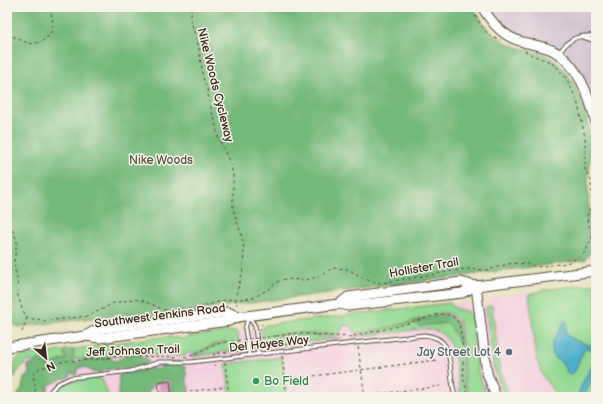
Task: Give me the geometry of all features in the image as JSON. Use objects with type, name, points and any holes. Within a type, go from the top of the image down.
[{"type":"main road","points":[[482,7],[493,24],[507,35],[521,42],[543,46],[559,54],[575,71],[594,108],[596,122]]},
{"type":"main road","name":"Southwest Jenkins Road","points":[[7,347],[85,336],[98,329],[228,312],[238,317],[339,304],[348,306],[462,293],[476,286],[596,271]]},
{"type":"main road","points":[[476,286],[488,373],[496,397]]},
{"type":"lane","points":[[559,54],[569,41],[586,36],[596,36]]},
{"type":"lane","points":[[583,37],[596,41]]},
{"type":"lane","points":[[248,316],[255,326],[258,353]]},
{"type":"lane","points":[[248,316],[246,329],[249,354]]},
{"type":"lane","name":"Del Hayes Way","points":[[48,397],[57,384],[70,378],[131,371],[160,362],[215,359],[424,335],[439,339],[446,345],[456,397]]},
{"type":"path","points":[[7,36],[14,36],[30,43],[46,39],[51,33],[53,26],[53,20],[49,7]]},
{"type":"path","name":"Nike Woods Cycleway","points":[[191,7],[192,22],[199,49],[203,78],[208,92],[218,137],[231,165],[233,174],[233,209],[244,250],[243,270],[235,299]]},
{"type":"path","points":[[467,7],[474,13],[481,28],[488,35],[495,39],[505,40]]},
{"type":"path","name":"Hollister Trail","points":[[27,318],[38,318],[46,321],[75,316],[86,316],[120,301],[134,299],[144,301],[159,309],[194,309],[225,300],[253,298],[279,281],[285,279],[306,280],[324,274],[326,271],[334,268],[347,269],[380,283],[459,270],[488,270],[512,263],[528,264],[536,267],[567,263],[580,257],[586,251],[592,237],[587,215],[592,204],[591,180],[585,170],[585,137],[581,112],[567,80],[557,67],[550,62],[525,51]]},
{"type":"path","points":[[7,170],[7,187]]},
{"type":"path","points":[[7,195],[11,207],[10,224],[18,243],[14,260],[17,293],[20,305],[27,318],[22,332]]},
{"type":"path","points":[[235,299],[237,306]]},
{"type":"path","points":[[262,324],[260,330],[261,341],[265,346],[268,347],[290,344]]},
{"type":"path","name":"Jeff Johnson Trail","points":[[32,397],[36,389],[33,376],[36,371],[40,368],[65,361],[94,360],[120,356],[190,357],[215,344],[294,334],[342,337],[352,336]]},
{"type":"path","points":[[216,368],[214,354],[238,351],[244,346],[243,338]]},
{"type":"path","points":[[358,343],[364,396]]},
{"type":"path","points":[[282,357],[287,397]]},
{"type":"path","points":[[290,379],[437,360]]},
{"type":"path","points":[[225,362],[229,397]]},
{"type":"path","points":[[354,397],[440,386]]},
{"type":"path","points":[[179,397],[188,392],[223,387]]},
{"type":"shaded area","points":[[487,7],[596,7],[596,99],[593,98],[580,69],[566,53],[546,41],[520,36],[511,31],[498,22]]},
{"type":"shaded area","points":[[589,285],[596,397],[27,397],[25,358],[463,302],[468,303],[471,307],[488,304],[490,299],[495,296]]},
{"type":"green space","name":"Nike Woods","points":[[7,7],[473,7],[487,27],[504,42],[546,55],[567,73],[574,84],[585,110],[590,136],[591,153],[588,197],[594,248],[585,260],[118,320],[117,315],[18,327],[7,319]]},
{"type":"green space","points":[[596,284],[596,397],[557,397],[543,376],[537,361],[529,294],[544,290]]},
{"type":"green space","points":[[449,303],[457,309],[469,312],[471,314],[478,370],[487,397],[471,397],[465,383],[462,330],[459,321],[453,315],[447,313],[441,313],[396,326],[357,333],[350,325],[346,325],[343,326],[338,335],[295,333],[276,335],[277,337],[298,334],[343,338],[268,346],[264,342],[262,336],[262,330],[265,325]]},
{"type":"green space","points":[[492,306],[500,372],[510,397],[504,397],[494,368],[486,310],[486,307]]},
{"type":"green space","points":[[441,315],[452,317],[458,323],[461,343],[458,342],[451,327],[447,323],[421,326],[414,322]]},
{"type":"green space","points":[[414,322],[423,326],[442,323],[447,323],[450,325],[458,342],[461,343],[463,381],[468,397],[461,397],[454,352],[443,335],[434,330],[422,329],[352,337]]},
{"type":"green space","points":[[235,331],[238,333],[240,348],[238,350],[191,357],[213,346],[225,343],[225,341],[193,354],[189,352],[185,356],[126,355],[88,359],[67,359],[47,366],[28,361],[19,369],[14,378],[15,363],[17,359],[24,356],[43,353],[46,359],[50,356],[49,353],[148,338],[172,337],[183,339],[187,337]]},
{"type":"green space","points":[[66,349],[73,350],[73,360],[76,363],[93,357],[96,361],[100,358],[109,358],[115,361],[134,355],[140,355],[141,358],[147,358],[149,362],[146,365],[131,367],[127,370],[124,367],[108,370],[99,374],[82,367],[78,369],[76,375],[71,373],[70,377],[67,379],[62,378],[49,385],[48,397],[18,397],[24,378],[29,375],[28,365],[34,365],[37,361],[42,359],[46,360],[46,366],[48,367],[51,364],[67,359],[64,354]]},
{"type":"green space","name":"Bo Field","points":[[282,357],[287,397],[230,397],[226,364]]},
{"type":"green space","points":[[179,361],[186,368],[186,380],[189,388],[188,397],[172,397],[172,389],[166,379],[151,387],[148,393],[150,397],[119,397],[119,375],[141,371],[144,368],[147,370],[150,367],[158,369],[166,363]]},
{"type":"green space","points":[[99,378],[103,381],[109,397],[52,397],[61,386],[66,383]]},
{"type":"water","points":[[566,321],[567,324],[565,331],[569,337],[596,348],[596,351],[587,348],[584,350],[575,371],[570,375],[561,362],[555,359],[552,348],[554,340],[563,323]]},
{"type":"water","points":[[596,359],[596,376],[590,384],[584,397],[577,397],[583,382]]},
{"type":"building","points":[[170,381],[172,397],[160,397],[158,383]]},
{"type":"place","name":"Jay Street Lot 4","points":[[509,352]]},
{"type":"place","name":"Bo Field","points":[[256,381]]}]
